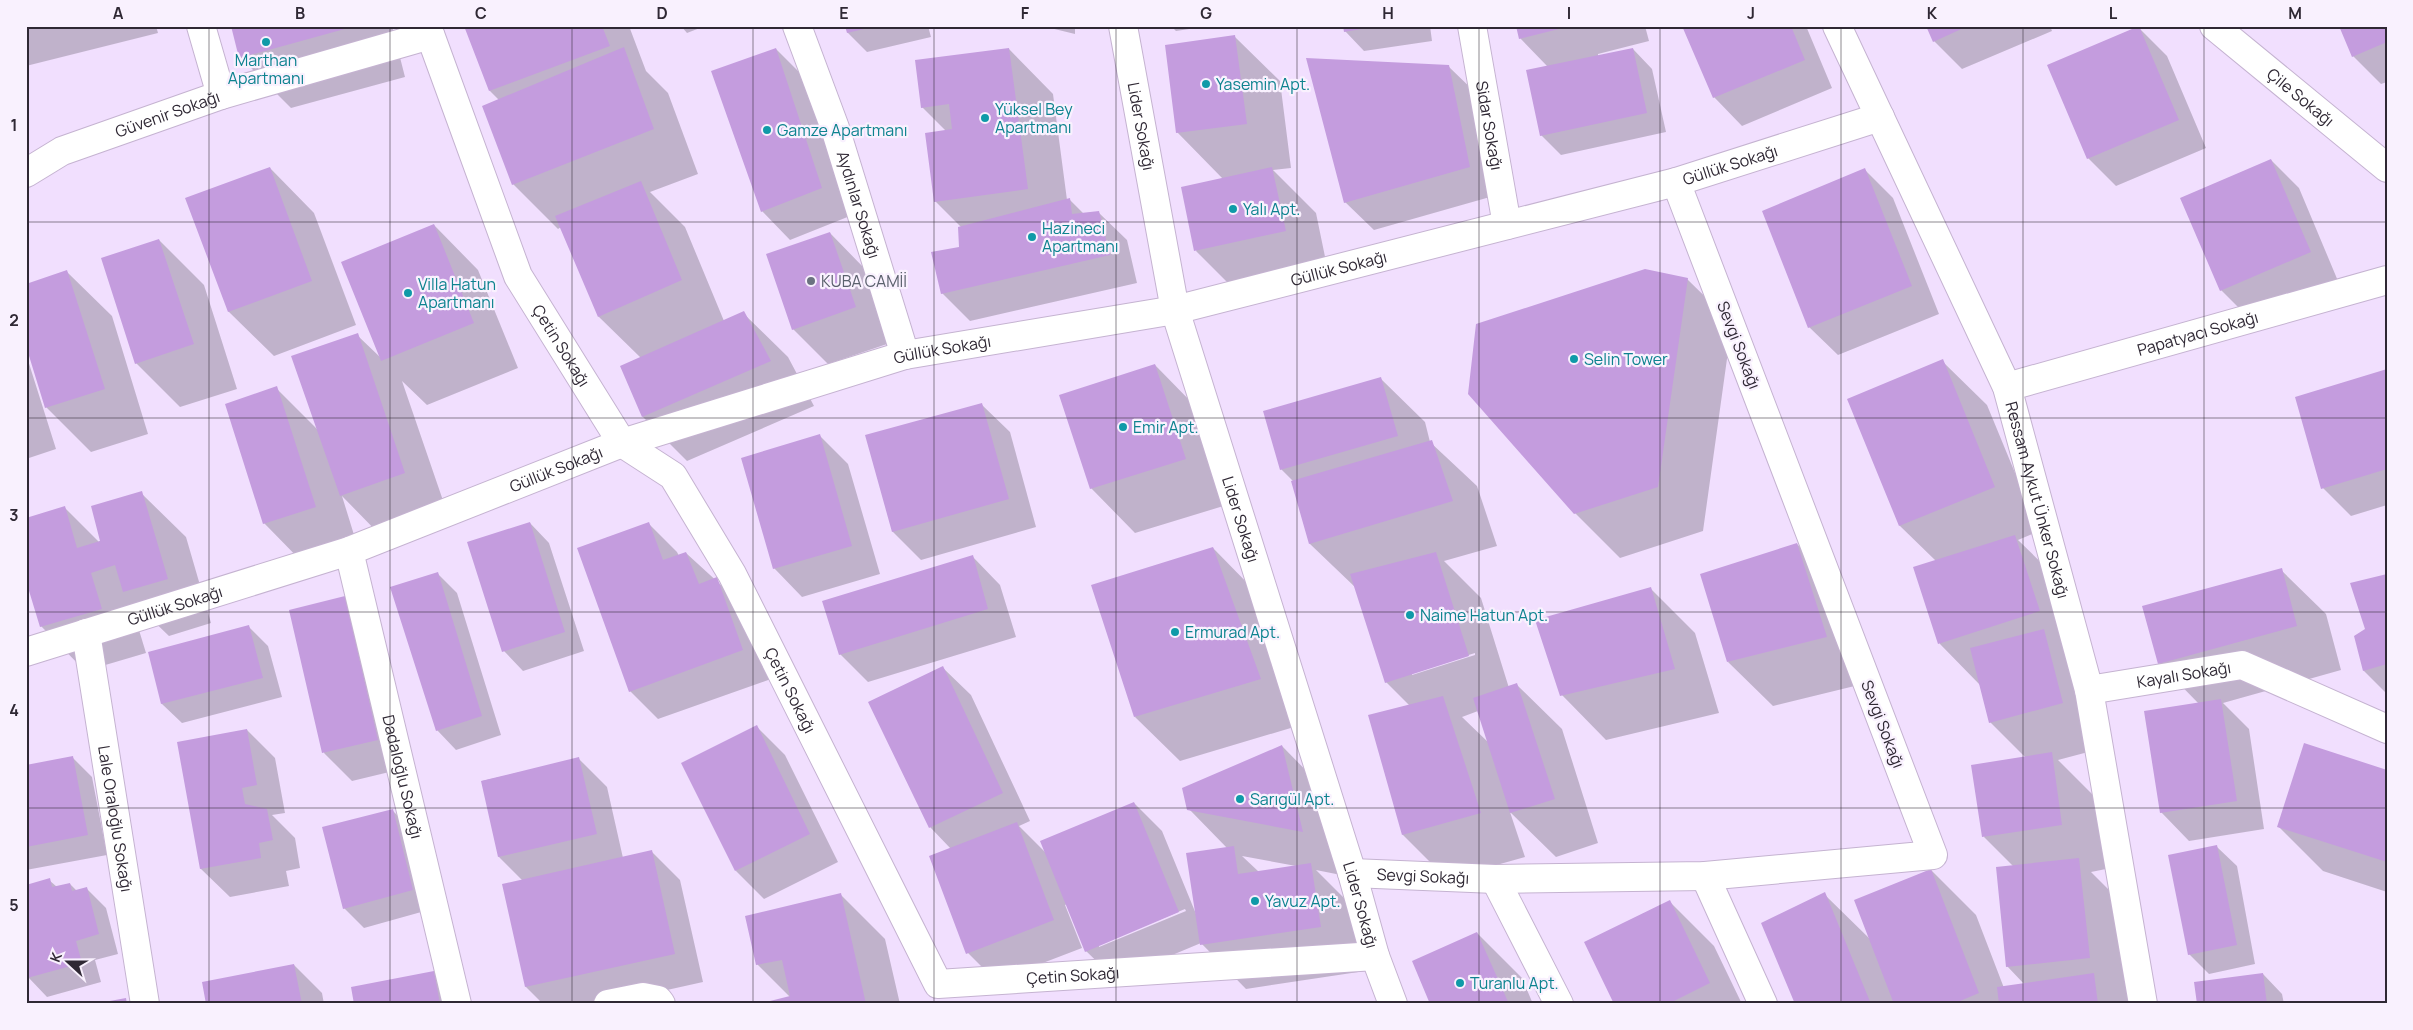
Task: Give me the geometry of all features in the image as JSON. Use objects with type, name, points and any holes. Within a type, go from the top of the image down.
[{"type":"street","points":[[202,26],[221,95]]},
{"type":"street","name":"Aydınlar Sokağı","points":[[797,26],[835,128],[904,355]]},
{"type":"street","name":"Lider Sokağı","points":[[1123,26],[1175,310],[1352,873],[1376,956],[1393,1004]]},
{"type":"street","name":"Sidar Sokağı","points":[[1472,26],[1507,225]]},
{"type":"street","name":"Ressam Aykut Ünker Sokağı","points":[[1837,26],[2007,387],[2089,690],[2143,1004]]},
{"type":"street","name":"Çile Sokağı","points":[[2214,26],[2387,168]]},
{"type":"street","name":"Güvenir Sokağı","points":[[26,173],[62,151],[221,95],[429,31]]},
{"type":"street","name":"Çetin Sokağı","points":[[429,31],[518,276],[622,443],[673,476],[732,574],[938,984],[1376,956]]},
{"type":"street","name":"Güllük Sokağı","points":[[26,652],[349,551],[622,443],[904,355],[1175,310],[1676,182],[1880,117]]},
{"type":"street","name":"Sevgi Sokağı","points":[[1352,873],[1495,879],[1705,876],[1933,855],[1676,182]]},
{"type":"street","name":"Papatyacı Sokağı","points":[[2007,387],[2387,280]]},
{"type":"street","name":"Dadaloğlu Sokağı","points":[[349,551],[457,1004]]},
{"type":"street","name":"Lale Oraloğlu Sokağı","points":[[86,633],[145,1004]]},
{"type":"street","name":"Kayalı Sokağı","points":[[2089,690],[2242,665],[2387,729]]},
{"type":"street","points":[[1705,876],[1763,1004]]},
{"type":"street","points":[[1495,879],[1559,1004]]},
{"type":"street","points":[[608,1004],[643,997],[658,1000],[661,1004]]},
{"type":"building","name":"Marthan Apartmanı","points":[[231,26],[352,26],[352,27],[239,58]]},
{"type":"building","points":[[464,26],[602,26],[610,46],[489,91]]},
{"type":"building","points":[[845,26],[872,26],[872,27],[847,33]]},
{"type":"building","points":[[1343,26],[1373,26],[1373,27],[1344,32]]},
{"type":"building","points":[[1516,26],[1567,26],[1567,27],[1519,39]]},
{"type":"building","points":[[1682,26],[1791,26],[1805,60],[1713,98]]},
{"type":"building","points":[[1926,26],[1968,26],[1933,42]]},
{"type":"building","points":[[2139,26],[2179,120],[2087,159],[2047,65]]},
{"type":"building","points":[[2339,26],[2387,26],[2387,42],[2352,57]]},
{"type":"building","name":"Yasemin Apt.","points":[[1235,35],[1247,124],[1176,133],[1165,45]]},
{"type":"building","points":[[624,47],[654,129],[512,185],[482,106]]},
{"type":"building","name":"Gamze Apartmanı","points":[[776,48],[822,188],[761,212],[711,71]]},
{"type":"building","name":"Yüksel Bey Apartmanı","points":[[1009,48],[1028,189],[934,202],[925,133],[952,129],[949,104],[921,108],[915,60]]},
{"type":"building","points":[[1633,48],[1647,113],[1540,136],[1526,70]]},
{"type":"building","points":[[1306,58],[1449,65],[1470,167],[1344,203]]},
{"type":"building","points":[[2271,159],[2311,252],[2220,291],[2180,198]]},
{"type":"building","points":[[270,167],[312,281],[228,312],[185,198]]},
{"type":"building","name":"Yalı Apt.","points":[[1272,167],[1286,231],[1194,251],[1181,187]]},
{"type":"building","points":[[1865,168],[1912,286],[1808,328],[1762,211]]},
{"type":"building","points":[[641,181],[682,280],[598,317],[555,216]]},
{"type":"building","name":"Hazineci Apartmanı","points":[[1070,198],[1072,214],[1099,211],[1110,255],[941,294],[931,252],[959,247],[958,227]]},
{"type":"building","name":"Villa Hatun Apartmanı","points":[[434,224],[474,323],[381,361],[341,262]]},
{"type":"building","name":"KUBA CAMİİ","points":[[830,232],[856,307],[792,330],[766,254]]},
{"type":"building","points":[[159,239],[194,344],[135,364],[101,258]]},
{"type":"building","name":"Selin Tower","points":[[1645,269],[1688,278],[1658,487],[1574,514],[1468,394],[1476,324]]},
{"type":"building","points":[[67,270],[105,389],[45,408],[26,346],[26,284]]},
{"type":"building","points":[[744,311],[771,361],[642,417],[620,366]]},
{"type":"building","points":[[358,333],[405,473],[340,496],[291,356]]},
{"type":"building","points":[[1943,359],[1995,487],[1899,526],[1847,399]]},
{"type":"building","name":"Emir Apt.","points":[[1155,364],[1186,459],[1090,489],[1059,395]]},
{"type":"building","points":[[2387,369],[2387,469],[2321,489],[2295,397]]},
{"type":"building","points":[[1381,377],[1398,436],[1280,470],[1263,411]]},
{"type":"building","points":[[277,386],[316,507],[263,524],[225,404]]},
{"type":"building","points":[[982,403],[1009,499],[892,532],[865,435]]},
{"type":"building","points":[[820,434],[852,546],[773,569],[741,458]]},
{"type":"building","points":[[1432,440],[1453,501],[1309,544],[1291,481]]},
{"type":"building","points":[[142,491],[168,579],[123,592],[115,565],[91,573],[102,609],[40,627],[26,581],[26,518],[65,506],[77,548],[100,541],[91,506]]},
{"type":"building","points":[[530,522],[565,632],[502,652],[467,542]]},
{"type":"building","points":[[649,522],[663,560],[686,552],[699,584],[717,577],[743,650],[629,692],[577,548]]},
{"type":"building","points":[[2015,535],[2040,611],[1938,644],[1913,567]]},
{"type":"building","points":[[1797,543],[1827,637],[1727,662],[1700,574]]},
{"type":"building","name":"Ermurad Apt.","points":[[1213,547],[1261,679],[1134,717],[1091,585]]},
{"type":"building","name":"Naime Hatun Apt.","points":[[1436,552],[1469,656],[1385,683],[1350,574]]},
{"type":"building","points":[[973,555],[988,609],[839,655],[822,601]]},
{"type":"building","points":[[2282,568],[2297,626],[2158,664],[2142,606]]},
{"type":"building","points":[[438,572],[482,716],[436,731],[390,587]]},
{"type":"building","points":[[2387,574],[2387,664],[2363,671],[2354,636],[2365,629],[2350,583]]},
{"type":"building","points":[[1651,587],[1675,669],[1560,696],[1535,620]]},
{"type":"building","points":[[345,596],[378,740],[322,753],[289,610]]},
{"type":"building","points":[[249,625],[263,678],[161,704],[148,652]]},
{"type":"building","points":[[2044,629],[2063,703],[1989,723],[1970,648]]},
{"type":"building","points":[[943,666],[1003,793],[929,828],[868,702]]},
{"type":"building","points":[[1517,683],[1555,799],[1510,813],[1473,698]]},
{"type":"building","points":[[1443,696],[1481,813],[1402,835],[1368,715]]},
{"type":"building","points":[[2221,699],[2237,801],[2160,813],[2144,711]]},
{"type":"building","points":[[757,725],[810,834],[735,871],[681,763]]},
{"type":"building","points":[[247,729],[257,785],[242,788],[245,804],[267,809],[273,840],[259,843],[261,858],[200,869],[177,742]]},
{"type":"building","points":[[2304,743],[2387,770],[2387,862],[2277,827]]},
{"type":"building","name":"Sarıgül Apt.","points":[[1282,745],[1303,832],[1187,810],[1182,788]]},
{"type":"building","points":[[2052,752],[2062,825],[1982,837],[1971,765]]},
{"type":"building","points":[[73,756],[88,835],[26,847],[26,765]]},
{"type":"building","points":[[579,757],[597,834],[498,857],[481,781]]},
{"type":"building","points":[[1134,802],[1179,912],[1085,952],[1040,841]]},
{"type":"building","points":[[393,809],[413,890],[343,909],[322,827]]},
{"type":"building","points":[[1017,822],[1054,920],[966,954],[929,856]]},
{"type":"building","points":[[2217,845],[2237,945],[2188,955],[2168,855]]},
{"type":"building","name":"Yavuz Apt.","points":[[1234,846],[1238,874],[1311,863],[1321,927],[1200,945],[1186,853]]},
{"type":"building","points":[[652,850],[675,954],[525,987],[502,884]]},
{"type":"building","points":[[2079,858],[2090,958],[2006,967],[1996,867]]},
{"type":"building","points":[[1931,869],[1979,993],[1953,1004],[1894,1004],[1854,900]]},
{"type":"building","points":[[50,878],[52,887],[70,883],[72,891],[87,887],[99,934],[76,941],[82,963],[27,978],[26,885]]},
{"type":"building","points":[[1825,892],[1871,1004],[1795,1004],[1761,923]]},
{"type":"building","points":[[841,893],[866,1004],[771,1004],[770,1001],[790,996],[782,960],[756,965],[745,916]]},
{"type":"building","points":[[1670,900],[1710,983],[1668,1004],[1614,1004],[1584,942]]},
{"type":"building","name":"Turanlu Apt.","points":[[1477,932],[1509,1004],[1430,1004],[1412,961]]},
{"type":"building","points":[[294,964],[302,1004],[206,1004],[202,982]]},
{"type":"building","points":[[434,971],[440,1004],[354,1004],[351,987]]},
{"type":"building","points":[[2094,973],[2098,1004],[1999,1004],[1997,987]]},
{"type":"building","points":[[2263,973],[2267,1004],[2197,1004],[2194,982]]},
{"type":"building","points":[[126,998],[127,1004],[99,1004],[99,1003]]},
{"type":"place","name":"Marthan Apartmanı","points":[[266,42]]},
{"type":"place","name":"Yasemin Apt.","points":[[1206,84]]},
{"type":"place","name":"Yüksel Bey Apartmanı","points":[[985,118]]},
{"type":"place","name":"Gamze Apartmanı","points":[[767,130]]},
{"type":"place","name":"Yalı Apt.","points":[[1233,209]]},
{"type":"place","name":"Hazineci Apartmanı","points":[[1032,237]]},
{"type":"place","name":"KUBA CAMİİ","points":[[811,281]]},
{"type":"place","name":"Villa Hatun Apartmanı","points":[[408,293]]},
{"type":"place","name":"Selin Tower","points":[[1574,359]]},
{"type":"place","name":"Emir Apt.","points":[[1123,427]]},
{"type":"place","name":"Naime Hatun Apt.","points":[[1410,615]]},
{"type":"place","name":"Ermurad Apt.","points":[[1175,632]]},
{"type":"place","name":"Sarıgül Apt.","points":[[1240,799]]},
{"type":"place","name":"Yavuz Apt.","points":[[1255,901]]},
{"type":"place","name":"Turanlu Apt.","points":[[1460,983]]}]
